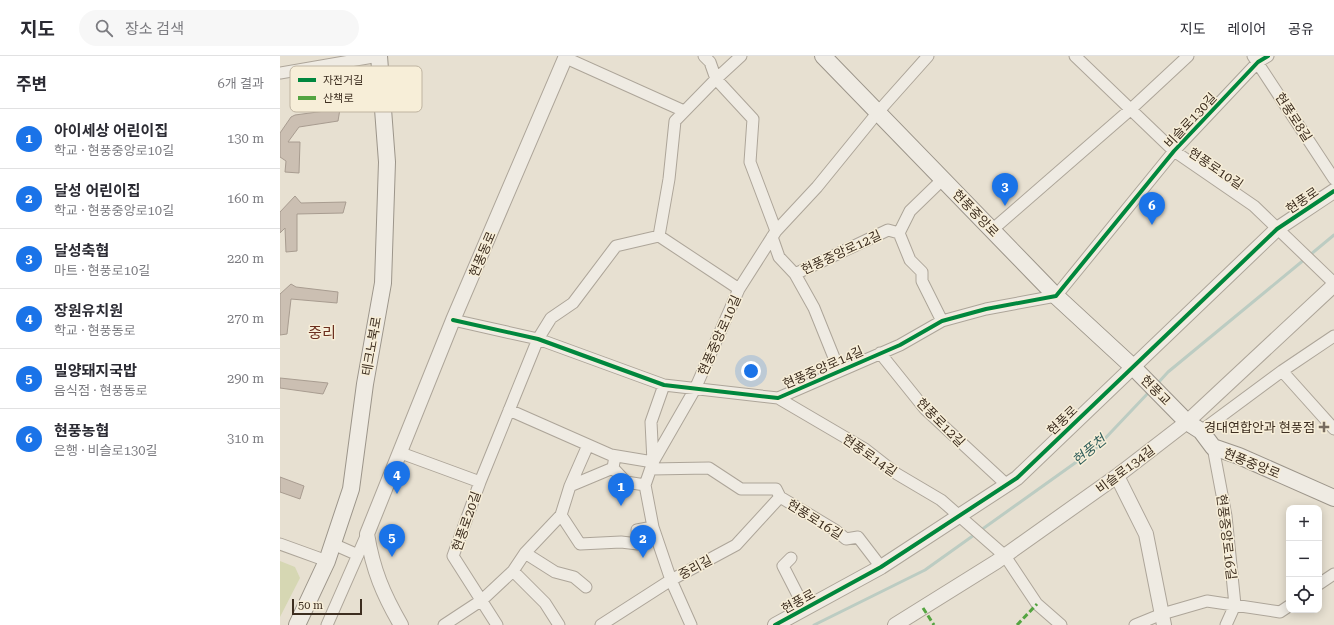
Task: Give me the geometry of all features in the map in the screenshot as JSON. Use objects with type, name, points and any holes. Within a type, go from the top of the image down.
[{"type":"main road","name":"테크노북로","points":[[379,56],[380,66]]},
{"type":"main road","name":"현풍중앙로","points":[[823,56],[1056,296],[1133,367]]},
{"type":"main road","name":"테크노북로","points":[[297,625],[327,561],[351,489],[365,384],[383,283],[387,162],[383,112]]},
{"type":"main road","name":"현풍교","points":[[1133,367],[1184,418]]},
{"type":"main road","name":"현풍중앙로","points":[[1184,418],[1201,430],[1213,448],[1239,456],[1333,496]]},
{"type":"street","points":[[317,66],[379,56]]},
{"type":"street","points":[[659,236],[669,179],[675,121],[741,56]]},
{"type":"street","name":"현풍중앙로10길","points":[[645,485],[652,466],[695,389],[739,289],[774,234],[928,56]]},
{"type":"street","name":"현풍로10길","points":[[1075,56],[1174,151],[1254,206],[1334,284]]},
{"type":"street","points":[[992,230],[1131,109],[1188,56]]},
{"type":"street","name":"비슬로130길","points":[[1056,296],[1174,151],[1256,59],[1268,56]]},
{"type":"street","points":[[566,57],[684,111]]},
{"type":"street","name":"현풍동로","points":[[367,534],[454,320],[566,57]]},
{"type":"street","points":[[708,58],[716,79],[754,119],[750,162],[774,234],[779,257],[795,274]]},
{"type":"street","name":"현풍로8길","points":[[1256,59],[1334,179]]},
{"type":"street","points":[[280,72],[290,70]]},
{"type":"street","name":"현풍중앙로12길","points":[[839,370],[814,308],[795,274],[888,230],[899,233],[910,211],[943,179]]},
{"type":"street","name":"현풍로","points":[[775,625],[881,567],[1017,478],[1277,229],[1334,191]]},
{"type":"street","points":[[899,233],[910,260],[922,272],[922,281],[942,321]]},
{"type":"street","points":[[509,410],[538,339],[551,318],[573,303],[616,246],[659,236],[739,289]]},
{"type":"street","name":"비슬로134길","points":[[895,625],[1005,556],[1117,476],[1334,284]]},
{"type":"street","name":"현풍중앙로14길","points":[[454,320],[538,339],[664,385],[778,398],[839,370],[900,345],[942,321],[986,309],[1056,296]]},
{"type":"street","points":[[1201,430],[1282,371],[1334,336]]},
{"type":"street","name":"현풍로12길","points":[[880,353],[925,409],[1007,485]]},
{"type":"street","points":[[1282,371],[1334,429]]},
{"type":"street","name":"현풍중앙로10길","points":[[652,466],[651,422],[664,385]]},
{"type":"street","name":"현풍로14길","points":[[778,398],[865,449],[897,474],[941,500],[1005,556],[1037,604],[1061,625]]},
{"type":"street","name":"현풍로16길","points":[[509,410],[615,456],[652,466],[709,468],[741,489],[776,489],[780,497],[836,530],[846,539],[858,537],[881,567]]},
{"type":"street","name":"현풍로20길","points":[[497,625],[453,556],[480,482],[509,410]]},
{"type":"street","points":[[444,625],[482,600],[513,571],[525,553],[561,515],[570,486],[588,445]]},
{"type":"street","name":"현풍중앙로16길","points":[[1213,448],[1226,516],[1235,605]]},
{"type":"street","points":[[401,453],[480,482]]},
{"type":"street","points":[[612,468],[615,456]]},
{"type":"street","points":[[570,486],[612,468]]},
{"type":"street","points":[[612,468],[626,482],[645,485],[653,527],[671,580],[691,625]]},
{"type":"street","points":[[1117,476],[1146,534],[1163,619]]},
{"type":"street","name":"중리길","points":[[601,625],[671,580],[736,545],[780,497]]},
{"type":"street","points":[[561,515],[580,544],[621,542],[638,544],[637,530],[653,527]]},
{"type":"street","points":[[327,625],[367,534]]},
{"type":"street","points":[[367,534],[372,564],[390,606],[401,625]]},
{"type":"street","points":[[280,544],[327,561]]},
{"type":"street","points":[[333,544],[358,555]]},
{"type":"street","points":[[525,553],[555,572],[574,577],[586,586]]},
{"type":"street","name":"현풍로","points":[[791,558],[783,566],[805,609]]},
{"type":"street","points":[[513,571],[545,604],[559,625]]},
{"type":"street","points":[[1322,582],[1334,574]]},
{"type":"street","points":[[1135,625],[1163,619],[1207,601],[1280,612],[1286,608]]},
{"type":"street","points":[[1226,625],[1235,605]]},
{"type":"green space","points":[[280,561],[295,567],[300,578],[280,617]]},
{"type":"building","points":[[318,112],[340,112],[338,121],[299,127],[288,142],[300,142],[299,173],[285,172],[286,161],[280,157],[280,133],[291,117],[295,115]]},
{"type":"building","points":[[295,196],[301,203],[346,202],[343,213],[297,214],[297,251],[286,252],[285,228],[280,233],[280,212]]},
{"type":"building","points":[[291,284],[296,287],[338,292],[337,303],[291,299],[287,334],[280,335],[280,294]]},
{"type":"building","points":[[280,378],[328,383],[323,394],[280,388]]},
{"type":"building","points":[[280,477],[304,486],[300,499],[280,492]]},
{"type":"waterway","name":"현풍천","points":[[1310,255],[1334,235]]},
{"type":"waterway","name":"현풍천","points":[[1157,384],[1168,372],[1305,259]]},
{"type":"waterway","name":"현풍천","points":[[814,625],[925,570],[1096,448],[1150,391]]},
{"type":"marked path","points":[[1017,625],[1037,604]]},
{"type":"marked path","points":[[923,608],[934,625]]},
{"type":"cycle path","points":[[453,320],[538,339],[664,385],[778,398],[900,345],[942,321],[986,309],[1056,296],[1174,151],[1258,62],[1268,56]]},
{"type":"cycle path","points":[[775,625],[881,567],[1017,478],[1277,229],[1334,191]]},
{"type":"place","name":"달성축협","points":[[1005,206]]},
{"type":"place","name":"현풍농협","points":[[1152,225]]},
{"type":"place","name":"경대연합안과 현풍점","points":[[1324,427]]},
{"type":"place","name":"장원유치원","points":[[397,494]]},
{"type":"place","name":"아이세상 어린이집","points":[[621,506]]},
{"type":"place","name":"밀양돼지국밥","points":[[392,557]]},
{"type":"place","name":"달성 어린이집","points":[[643,558]]},
{"type":"district","name":"중리","points":[[322,333]]}]
